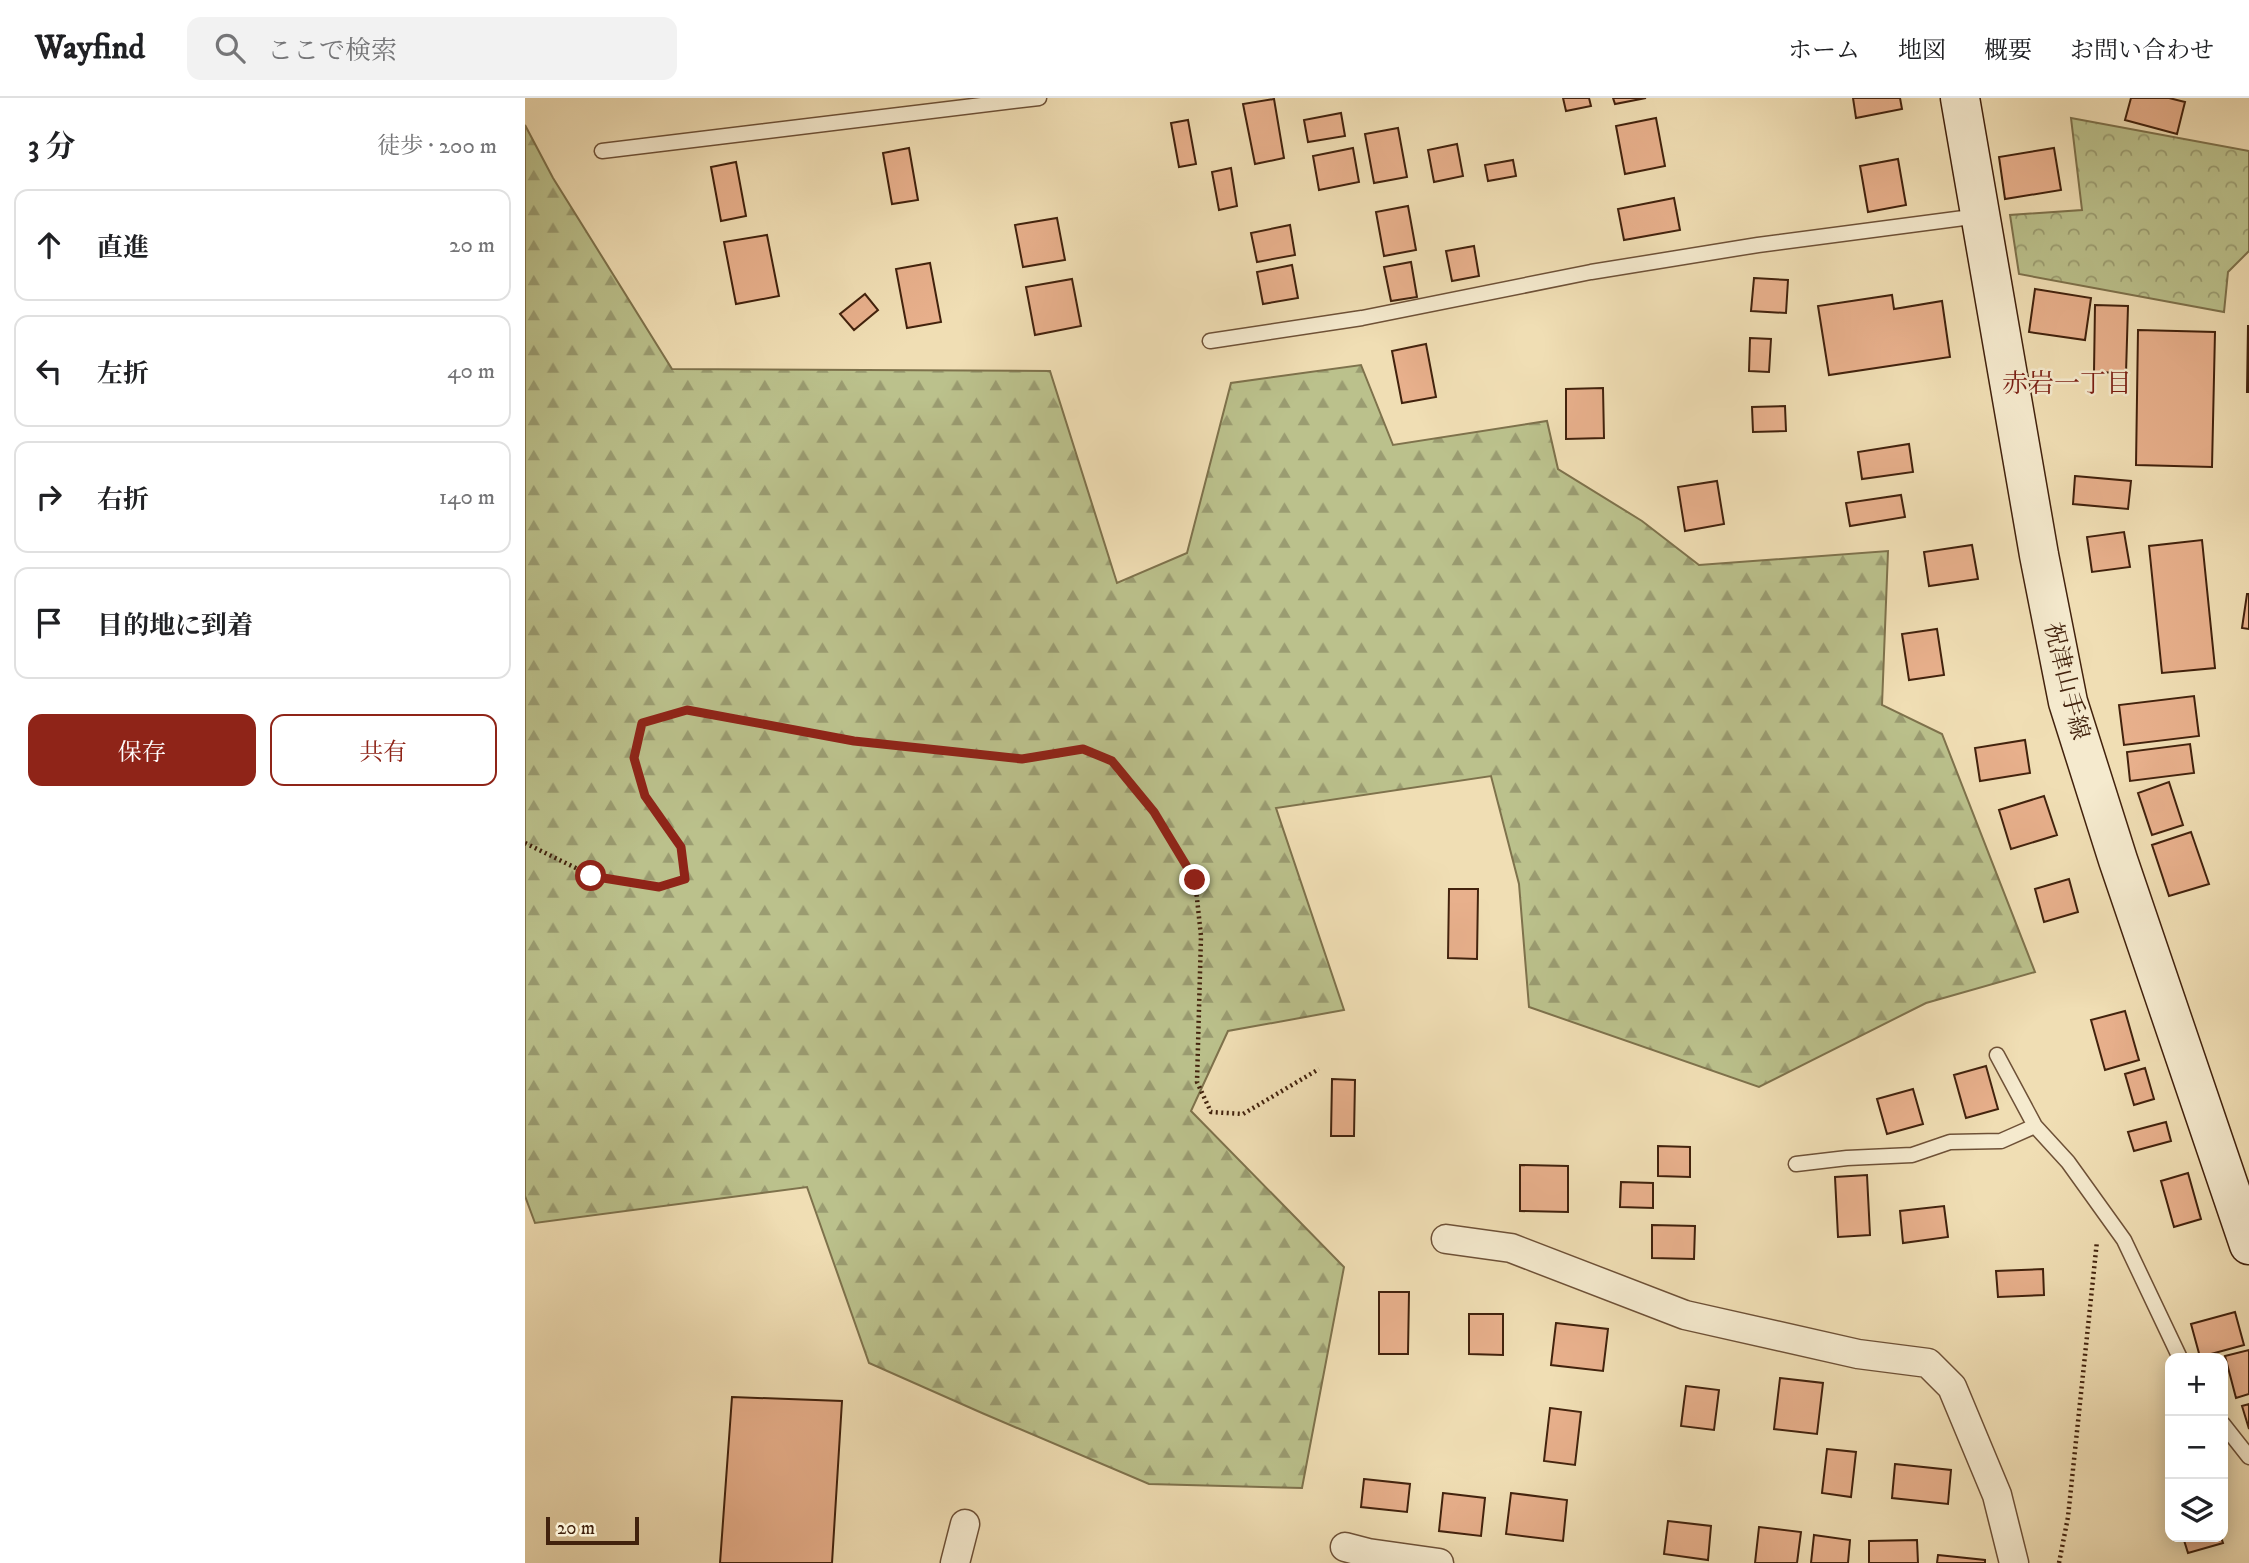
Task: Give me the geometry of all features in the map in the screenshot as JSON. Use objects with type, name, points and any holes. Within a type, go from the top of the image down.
[{"type":"street","name":"祝津山手線","points":[[1960,98],[2039,555],[2069,702],[2118,860],[2249,1245]]},
{"type":"street","points":[[1446,1239],[1511,1248],[1685,1315],[1858,1354],[1928,1363],[1952,1387],[1997,1495],[2014,1563]]},
{"type":"street","points":[[955,1563],[965,1524]]},
{"type":"street","points":[[1345,1547],[1439,1563]]},
{"type":"lane","points":[[602,151],[1039,98]]},
{"type":"lane","points":[[1210,341],[1362,318],[1603,270],[1758,245],[1981,216]]},
{"type":"lane","points":[[1997,1055],[2035,1126],[2068,1162],[2124,1240],[2178,1353]]},
{"type":"lane","points":[[1796,1164],[1912,1155],[1950,1142],[2001,1140],[2035,1126]]},
{"type":"lane","points":[[2228,1430],[2249,1457]]},
{"type":"path","points":[[525,843],[591,876],[659,887],[685,879],[681,847],[645,796],[634,758],[642,723],[687,710],[854,741],[1022,759],[1083,749],[1112,761],[1154,812],[1195,880],[1201,936],[1197,1082],[1211,1112],[1244,1114],[1318,1069]]},
{"type":"path","points":[[2059,1563],[2070,1504],[2098,1225],[2103,1212]]},
{"type":"green space","points":[[2071,118],[2249,151],[2249,251],[2228,272],[2224,312],[2019,274],[2010,215],[2082,210]]},
{"type":"green space","points":[[525,125],[553,178],[672,369],[1050,371],[1117,583],[1187,553],[1231,383],[1361,365],[1393,445],[1547,421],[1558,469],[1642,521],[1699,565],[1888,551],[1882,705],[1942,734],[2035,972],[1926,1003],[1759,1087],[1529,1007],[1519,884],[1491,776],[1276,808],[1344,1010],[1228,1031],[1191,1111],[1344,1267],[1302,1488],[1149,1484],[869,1363],[807,1187],[535,1223],[525,1196]]},
{"type":"building","points":[[1563,98],[1589,98],[1591,106],[1566,111]]},
{"type":"building","points":[[1613,98],[1646,98],[1615,104]]},
{"type":"building","points":[[1853,98],[1900,98],[1902,109],[1856,118]]},
{"type":"building","points":[[2131,98],[2169,98],[2185,102],[2177,134],[2125,120]]},
{"type":"building","points":[[1274,99],[1284,158],[1255,164],[1243,104]]},
{"type":"building","points":[[1341,113],[1345,136],[1308,142],[1304,120]]},
{"type":"building","points":[[1656,118],[1665,166],[1625,174],[1616,126]]},
{"type":"building","points":[[1188,120],[1196,164],[1179,167],[1171,123]]},
{"type":"building","points":[[1398,128],[1407,177],[1374,183],[1365,134]]},
{"type":"building","points":[[1457,144],[1463,176],[1434,182],[1428,150]]},
{"type":"building","points":[[909,148],[918,200],[892,204],[883,153]]},
{"type":"building","points":[[1353,148],[1359,182],[1319,190],[1313,156]]},
{"type":"building","points":[[2054,148],[2061,190],[2005,199],[1999,157]]},
{"type":"building","points":[[1898,159],[1906,205],[1868,212],[1860,166]]},
{"type":"building","points":[[1513,160],[1516,176],[1488,181],[1485,165]]},
{"type":"building","points":[[736,162],[746,216],[721,221],[711,167]]},
{"type":"building","points":[[1231,168],[1237,206],[1219,210],[1212,172]]},
{"type":"building","points":[[1674,198],[1680,230],[1624,240],[1618,209]]},
{"type":"building","points":[[1408,206],[1416,250],[1384,256],[1376,212]]},
{"type":"building","points":[[1057,218],[1065,260],[1023,267],[1015,225]]},
{"type":"building","points":[[1290,225],[1295,255],[1257,262],[1251,233]]},
{"type":"building","points":[[767,235],[779,296],[736,304],[724,242]]},
{"type":"building","points":[[1474,246],[1479,276],[1452,281],[1446,251]]},
{"type":"building","points":[[1411,262],[1417,297],[1391,301],[1384,267]]},
{"type":"building","points":[[930,263],[941,322],[907,328],[896,269]]},
{"type":"building","points":[[1292,265],[1298,298],[1263,304],[1257,272]]},
{"type":"building","points":[[1754,278],[1788,280],[1786,313],[1751,311]]},
{"type":"building","points":[[1072,279],[1081,326],[1035,335],[1026,287]]},
{"type":"building","points":[[2035,289],[2091,298],[2085,340],[2029,332]]},
{"type":"building","points":[[865,294],[878,310],[854,330],[840,314]]},
{"type":"building","points":[[1892,295],[1894,309],[1942,301],[1950,357],[1829,375],[1818,306]]},
{"type":"building","points":[[2095,305],[2128,306],[2126,373],[2094,372]]},
{"type":"building","points":[[2248,326],[2249,392],[2247,392]]},
{"type":"building","points":[[2138,330],[2215,332],[2212,467],[2136,465]]},
{"type":"building","points":[[1750,338],[1771,339],[1769,372],[1749,371]]},
{"type":"building","points":[[1426,344],[1436,397],[1402,403],[1392,351]]},
{"type":"building","points":[[1603,388],[1604,438],[1566,439],[1566,389]]},
{"type":"building","points":[[1785,406],[1786,431],[1753,432],[1752,407]]},
{"type":"building","points":[[1909,444],[1913,472],[1862,479],[1858,452]]},
{"type":"building","points":[[2075,476],[2131,481],[2128,509],[2073,504]]},
{"type":"building","points":[[1717,481],[1724,524],[1685,531],[1678,487]]},
{"type":"building","points":[[1901,495],[1905,517],[1850,526],[1846,503]]},
{"type":"building","points":[[2124,532],[2130,567],[2092,572],[2087,537]]},
{"type":"building","points":[[2202,540],[2215,668],[2162,673],[2149,546]]},
{"type":"building","points":[[1972,545],[1978,579],[1929,586],[1924,552]]},
{"type":"building","points":[[2249,594],[2249,629],[2242,628]]},
{"type":"building","points":[[1937,629],[1944,675],[1909,680],[1902,634]]},
{"type":"building","points":[[2194,696],[2199,736],[2124,745],[2119,705]]},
{"type":"building","points":[[2025,740],[2030,773],[1980,781],[1975,748]]},
{"type":"building","points":[[2190,744],[2194,773],[2130,781],[2127,752]]},
{"type":"building","points":[[2169,782],[2183,825],[2152,835],[2138,793]]},
{"type":"building","points":[[2044,796],[2057,835],[2011,849],[1999,810]]},
{"type":"building","points":[[2191,832],[2209,884],[2169,896],[2152,845]]},
{"type":"building","points":[[2069,879],[2078,912],[2044,922],[2035,889]]},
{"type":"building","points":[[1449,889],[1478,889],[1477,959],[1448,958]]},
{"type":"building","points":[[2125,1011],[2139,1060],[2105,1070],[2091,1020]]},
{"type":"building","points":[[1986,1066],[1998,1109],[1966,1118],[1954,1075]]},
{"type":"building","points":[[2145,1068],[2154,1099],[2134,1105],[2125,1074]]},
{"type":"building","points":[[1332,1079],[1355,1080],[1354,1136],[1331,1136]]},
{"type":"building","points":[[1913,1089],[1923,1124],[1887,1134],[1877,1099]]},
{"type":"building","points":[[2166,1122],[2171,1141],[2134,1151],[2128,1132]]},
{"type":"building","points":[[1658,1146],[1690,1147],[1690,1177],[1658,1176]]},
{"type":"building","points":[[1520,1165],[1568,1166],[1568,1212],[1520,1211]]},
{"type":"building","points":[[2188,1173],[2201,1219],[2174,1227],[2161,1181]]},
{"type":"building","points":[[1867,1175],[1870,1235],[1838,1237],[1835,1177]]},
{"type":"building","points":[[1621,1182],[1653,1183],[1653,1208],[1620,1207]]},
{"type":"building","points":[[1944,1206],[1948,1237],[1903,1243],[1900,1211]]},
{"type":"building","points":[[1652,1225],[1695,1226],[1694,1259],[1652,1258]]},
{"type":"building","points":[[2043,1269],[2044,1295],[1998,1297],[1996,1271]]},
{"type":"building","points":[[1379,1292],[1409,1292],[1408,1354],[1379,1354]]},
{"type":"building","points":[[2235,1312],[2244,1345],[2215,1353],[2199,1353],[2191,1324]]},
{"type":"building","points":[[1469,1314],[1503,1314],[1503,1355],[1469,1354]]},
{"type":"building","points":[[1556,1323],[1608,1329],[1603,1371],[1551,1365]]},
{"type":"building","points":[[2249,1350],[2249,1394],[2236,1398],[2228,1367],[2228,1355]]},
{"type":"building","points":[[1780,1378],[1823,1383],[1817,1434],[1774,1429]]},
{"type":"building","points":[[1686,1386],[1719,1390],[1714,1430],[1681,1426]]},
{"type":"building","points":[[732,1397],[842,1401],[832,1563],[720,1563]]},
{"type":"building","points":[[2249,1404],[2249,1429],[2242,1406]]},
{"type":"building","points":[[1550,1408],[1581,1412],[1575,1465],[1544,1461]]},
{"type":"building","points":[[1827,1449],[1856,1452],[1851,1497],[1822,1493]]},
{"type":"building","points":[[1895,1464],[1951,1470],[1948,1504],[1892,1498]]},
{"type":"building","points":[[1364,1479],[1410,1484],[1407,1512],[1361,1507]]},
{"type":"building","points":[[1443,1493],[1485,1498],[1481,1536],[1439,1531]]},
{"type":"building","points":[[1511,1493],[1567,1500],[1563,1541],[1506,1534]]},
{"type":"building","points":[[1668,1521],[1711,1526],[1708,1560],[1664,1554]]},
{"type":"building","points":[[1759,1527],[1801,1532],[1797,1563],[1755,1563]]},
{"type":"building","points":[[1814,1535],[1850,1540],[1848,1563],[1811,1563]]},
{"type":"building","points":[[1917,1540],[1918,1563],[1869,1563],[1869,1541]]},
{"type":"building","points":[[2185,1542],[2223,1543],[2188,1553]]},
{"type":"building","points":[[1938,1555],[1985,1560],[1985,1563],[1937,1563]]},
{"type":"district","name":"赤岩一丁目","points":[[2067,383]]},
{"type":"route","points":[[591,876],[659,887],[685,879],[681,847],[645,796],[634,758],[642,723],[687,710],[854,741],[1022,759],[1083,749],[1112,761],[1154,812],[1195,880]]}]
